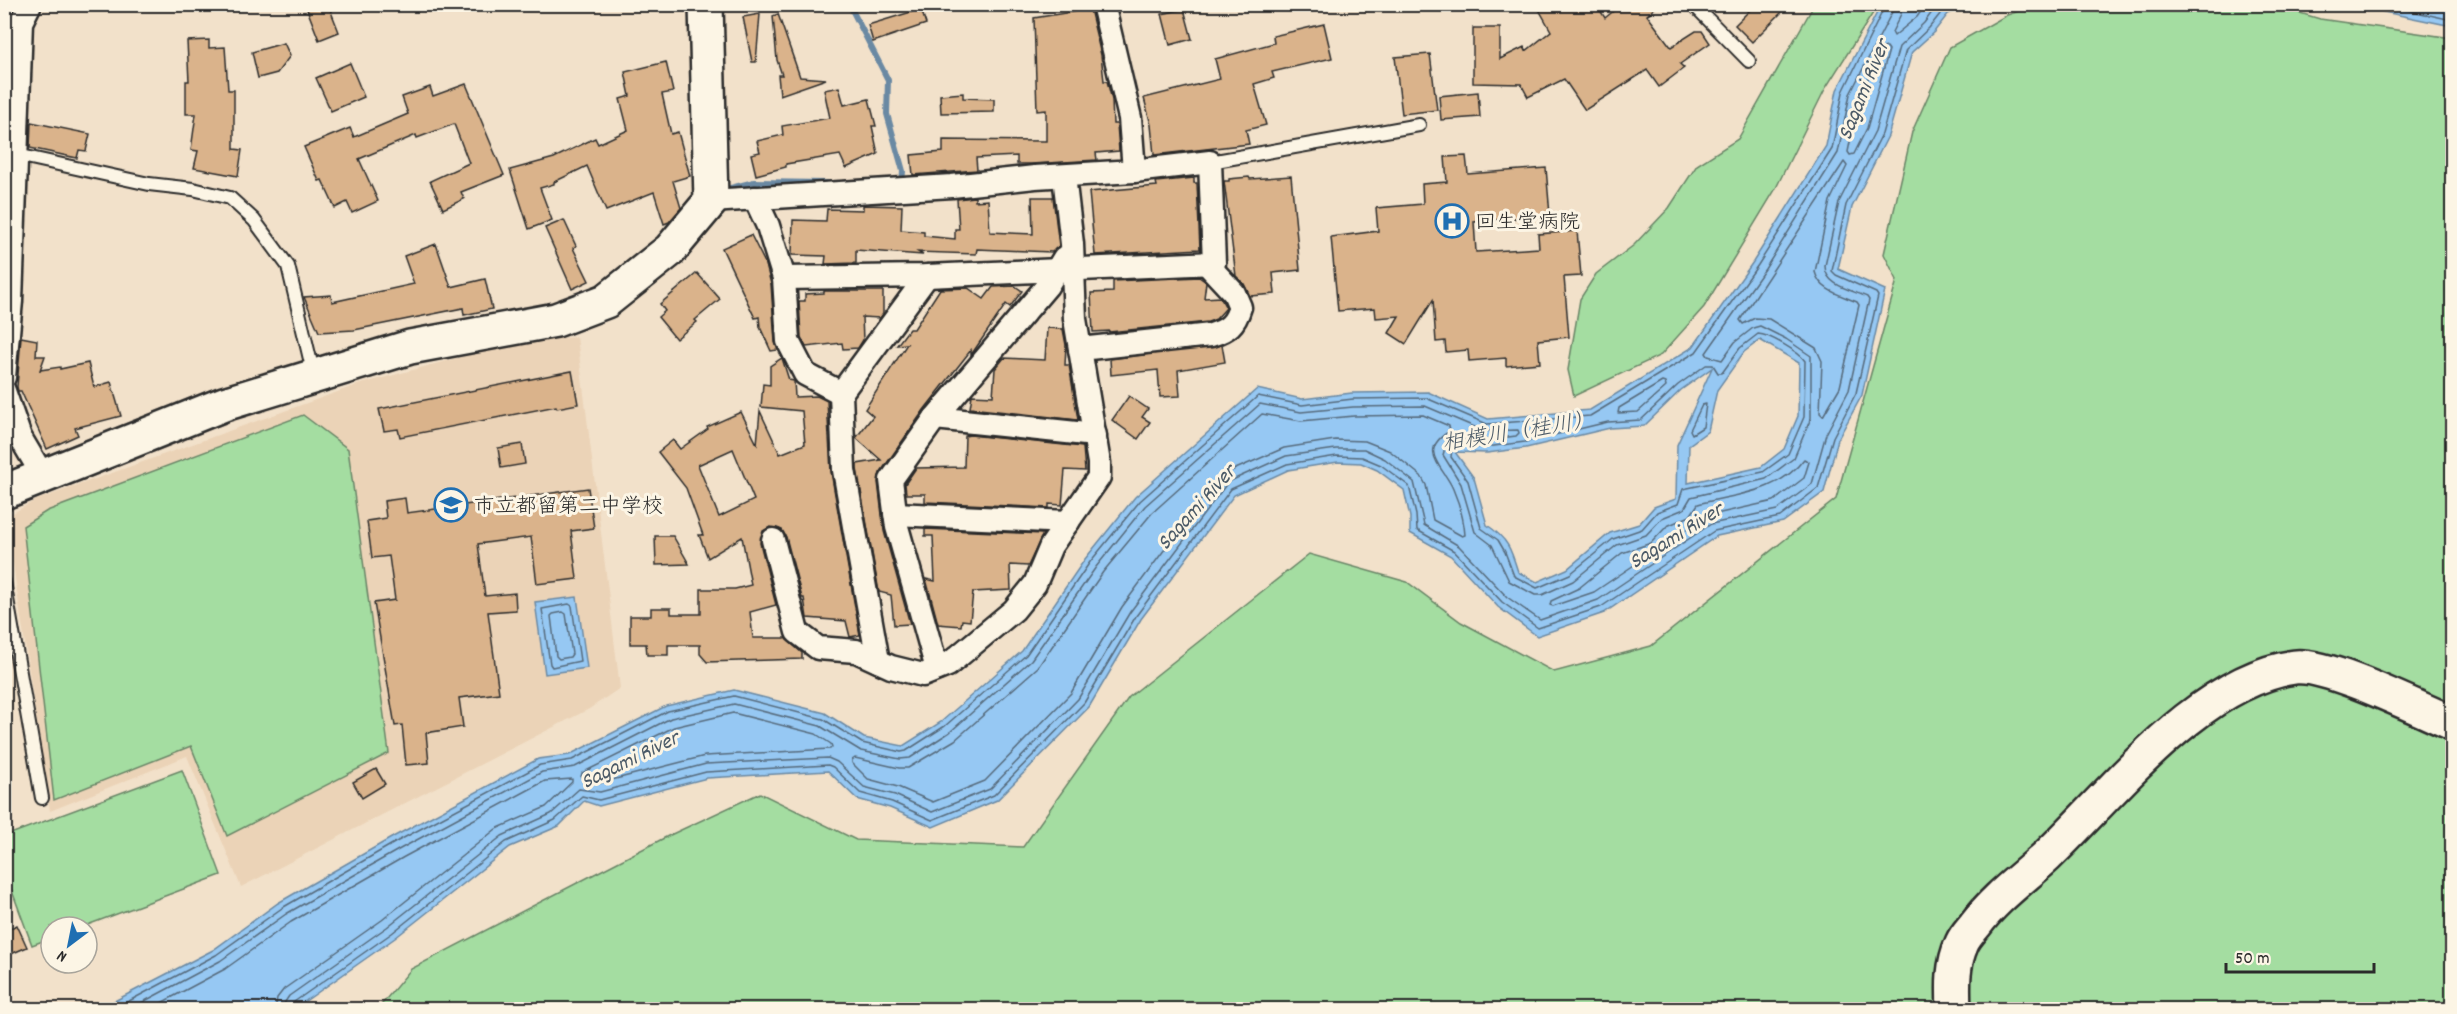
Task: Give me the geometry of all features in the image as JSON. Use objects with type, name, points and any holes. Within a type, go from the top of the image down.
[{"type":"street","points":[[4,377],[11,302],[11,158],[21,22],[30,4]]},
{"type":"street","points":[[4,492],[224,404],[410,346],[556,320],[606,301],[670,250],[711,201],[706,4]]},
{"type":"street","points":[[1103,4],[1130,118],[1134,171]]},
{"type":"street","points":[[711,201],[952,186],[1035,177],[1134,171],[1210,162],[1214,262],[927,276],[784,278]]},
{"type":"street","points":[[773,540],[797,632],[818,648],[856,651],[878,661],[923,675],[948,665],[1014,610],[1035,584],[1051,546],[1099,477],[1095,435],[1065,269],[1072,244],[1064,176]]},
{"type":"street","points":[[755,198],[768,226],[784,278],[788,341],[806,374],[841,393]]},
{"type":"street","points":[[1080,349],[1223,332],[1236,322],[1240,307],[1234,293],[1206,263]]},
{"type":"street","points":[[937,669],[897,527],[891,480],[935,418],[1047,285],[1065,269]]},
{"type":"street","points":[[878,661],[844,470],[841,393],[927,276]]},
{"type":"street","points":[[4,391],[20,437],[43,476]]},
{"type":"street","points":[[935,418],[1095,435]]},
{"type":"street","points":[[895,514],[1068,522]]},
{"type":"street","points":[[1954,1010],[1953,973],[1963,942],[1988,907],[2045,857],[2127,772],[2176,729],[2221,697],[2255,677],[2298,666],[2334,673],[2452,723]]},
{"type":"lane","points":[[1693,4],[1749,61]]},
{"type":"lane","points":[[1210,162],[1419,125]]},
{"type":"lane","points":[[11,158],[149,184],[193,189],[230,198],[254,220],[288,266],[315,377]]},
{"type":"lane","points":[[4,582],[42,798]]},
{"type":"shaded area","points":[[577,337],[620,688],[589,709],[241,887],[187,756],[50,811],[6,517],[34,501],[357,385],[523,340]]},
{"type":"green space","points":[[2040,4],[2273,5],[2320,19],[2452,38],[2452,1009],[377,1010],[411,969],[668,836],[760,793],[856,840],[1023,847],[1129,697],[1309,554],[1407,582],[1461,622],[1554,672],[1651,646],[1836,499],[1897,280],[1884,254],[1912,132],[1950,47],[2007,15]]},
{"type":"green space","points":[[1814,5],[1878,5],[1825,89],[1775,190],[1704,307],[1661,355],[1574,396],[1568,370],[1580,299],[1596,274],[1634,245],[1669,208],[1697,165],[1738,139]]},
{"type":"green space","points":[[303,415],[348,449],[389,753],[227,836],[191,746],[54,800],[23,526],[47,511]]},
{"type":"green space","points":[[182,770],[221,875],[99,921],[99,915],[39,915],[39,942],[32,945],[5,872],[5,836]]},
{"type":"water","points":[[1881,5],[1969,5],[1948,14],[1934,32],[1912,52],[1888,136],[1852,207],[1838,269],[1885,290],[1862,395],[1838,439],[1824,492],[1783,522],[1717,536],[1604,613],[1537,636],[1498,607],[1451,556],[1410,533],[1410,517],[1404,490],[1377,470],[1361,463],[1338,462],[1288,470],[1234,495],[1141,619],[1089,707],[997,800],[933,827],[890,808],[857,799],[828,771],[707,778],[599,806],[584,801],[559,826],[510,847],[395,938],[294,1009],[99,1009],[213,950],[278,903],[393,837],[538,759],[569,755],[666,706],[734,690],[825,713],[864,738],[903,746],[941,722],[1022,651],[1085,559],[1135,497],[1257,389],[1302,399],[1352,393],[1428,392],[1488,419],[1590,410],[1693,347],[1753,262],[1826,146],[1837,90]],"holes":[[[1760,340],[1799,363],[1798,416],[1784,449],[1761,467],[1688,483],[1689,445],[1708,431],[1717,390],[1744,352]],[[1712,368],[1677,445],[1676,499],[1654,507],[1639,524],[1610,533],[1567,569],[1537,582],[1518,572],[1508,545],[1487,525],[1474,478],[1455,452],[1487,453],[1526,448],[1610,428],[1644,426],[1681,390]]]},
{"type":"water","points":[[2360,5],[2452,5],[2452,26],[2384,12]]},
{"type":"water","points":[[577,597],[587,668],[545,674],[535,602]]},
{"type":"building","points":[[305,4],[328,4],[339,32],[319,40]]},
{"type":"building","points":[[1536,4],[1596,4],[1605,18],[1622,4],[1659,4],[1647,15],[1671,47],[1696,31],[1702,31],[1710,43],[1680,64],[1684,68],[1659,87],[1647,70],[1585,110],[1564,79],[1528,97],[1521,84],[1473,83],[1473,28],[1500,28],[1500,59],[1524,47],[1526,51],[1551,31]]},
{"type":"building","points":[[1756,4],[1790,4],[1752,42],[1735,25]]},
{"type":"building","points":[[921,9],[926,24],[873,42],[868,25]]},
{"type":"building","points":[[1090,9],[1101,55],[1104,81],[1107,81],[1112,100],[1113,124],[1117,124],[1119,151],[1096,153],[1097,160],[1031,164],[1017,164],[1017,156],[976,158],[977,170],[913,175],[911,155],[943,152],[943,140],[1046,141],[1046,110],[1037,111],[1034,18]]},
{"type":"building","points":[[1184,9],[1192,39],[1170,45],[1162,14]]},
{"type":"building","points":[[760,14],[756,62],[752,62],[743,17]]},
{"type":"building","points":[[778,14],[800,77],[826,79],[780,95],[778,75],[782,75],[777,60],[773,16]]},
{"type":"building","points":[[1324,24],[1332,58],[1272,72],[1274,78],[1254,84],[1266,125],[1246,130],[1249,144],[1154,155],[1151,125],[1144,98],[1220,79],[1215,59],[1274,43],[1273,36]]},
{"type":"building","points":[[209,40],[209,48],[225,47],[228,90],[234,90],[234,149],[242,150],[238,176],[194,168],[198,151],[191,150],[196,114],[186,114],[186,81],[189,81],[187,41]]},
{"type":"building","points":[[284,43],[290,56],[277,73],[258,78],[252,52]]},
{"type":"building","points":[[1430,54],[1437,110],[1402,114],[1395,57]]},
{"type":"building","points":[[666,62],[673,92],[662,94],[671,134],[678,132],[690,176],[673,181],[681,208],[669,222],[664,224],[654,192],[606,211],[587,166],[554,184],[540,188],[552,220],[529,229],[510,170],[554,158],[595,138],[598,144],[628,130],[620,99],[630,96],[625,72]]},
{"type":"building","points":[[350,63],[364,97],[331,111],[316,78]]},
{"type":"building","points":[[466,84],[504,175],[461,192],[464,199],[443,209],[430,181],[469,163],[454,124],[417,138],[416,135],[359,159],[378,201],[352,213],[347,202],[335,208],[322,180],[319,181],[304,147],[350,128],[354,137],[408,114],[402,97],[430,87],[433,96]]},
{"type":"building","points":[[839,87],[844,105],[869,99],[876,126],[872,126],[878,154],[846,168],[840,155],[786,164],[786,167],[756,175],[751,154],[760,152],[757,141],[783,135],[782,126],[830,118],[824,90]]},
{"type":"building","points":[[1478,92],[1480,117],[1441,120],[1439,96]]},
{"type":"building","points":[[963,93],[963,98],[994,99],[994,112],[941,113],[940,95]]},
{"type":"building","points":[[31,122],[90,134],[86,151],[79,150],[77,158],[30,148]]},
{"type":"building","points":[[1466,156],[1468,174],[1546,168],[1550,215],[1474,222],[1476,252],[1539,248],[1538,234],[1577,231],[1581,276],[1564,277],[1569,337],[1538,340],[1540,363],[1506,366],[1506,358],[1469,361],[1468,350],[1446,352],[1445,341],[1436,342],[1433,300],[1406,344],[1389,333],[1399,316],[1376,318],[1375,308],[1338,311],[1331,237],[1378,231],[1376,208],[1423,204],[1422,184],[1447,182],[1445,157]]},
{"type":"building","points":[[1291,176],[1300,270],[1273,273],[1275,294],[1250,296],[1244,284],[1236,276],[1224,181],[1249,177],[1250,179]]},
{"type":"building","points":[[1194,178],[1194,183],[1197,183],[1200,249],[1095,255],[1089,192],[1157,186],[1156,182]]},
{"type":"building","points":[[975,197],[975,201],[988,200],[990,232],[1033,234],[1032,197],[1053,197],[1059,246],[1052,252],[977,249],[976,254],[918,252],[923,255],[856,250],[856,263],[825,264],[826,256],[792,255],[793,220],[826,221],[827,209],[863,210],[863,205],[902,206],[901,230],[924,232],[924,236],[955,239],[955,229],[959,229],[957,199]]},
{"type":"building","points":[[564,220],[576,246],[573,248],[589,281],[572,289],[545,228]]},
{"type":"building","points":[[751,235],[766,265],[771,284],[775,342],[778,350],[771,351],[760,327],[759,317],[755,318],[722,248]]},
{"type":"building","points":[[436,244],[451,287],[485,279],[492,309],[464,315],[463,308],[354,330],[319,332],[304,297],[331,295],[332,302],[414,284],[404,256]]},
{"type":"building","points":[[697,273],[720,299],[676,339],[658,317],[665,311],[660,304]]},
{"type":"building","points":[[1199,277],[1206,282],[1204,298],[1220,297],[1226,308],[1216,319],[1208,322],[1093,332],[1091,293],[1113,292],[1113,281]]},
{"type":"building","points":[[1015,286],[1022,291],[1010,307],[1006,304],[971,355],[971,350],[924,410],[880,473],[878,482],[884,531],[910,624],[894,625],[891,595],[879,592],[857,469],[857,464],[881,460],[856,438],[873,416],[865,409],[907,344],[897,345],[909,329],[914,329],[940,289],[968,288],[984,299],[993,287]]},
{"type":"building","points":[[824,291],[883,291],[883,314],[880,318],[862,317],[863,340],[858,348],[843,349],[842,343],[806,347],[801,337],[799,301],[805,301],[805,294],[824,293]]},
{"type":"building","points":[[1047,328],[1063,329],[1066,345],[1065,365],[1069,365],[1078,420],[970,408],[972,395],[993,396],[995,369],[1004,358],[1045,360]]},
{"type":"building","points":[[21,337],[37,340],[36,356],[45,356],[40,370],[60,367],[60,369],[88,363],[94,387],[111,382],[121,416],[75,428],[78,435],[47,449],[21,391],[18,391],[17,387]]},
{"type":"building","points":[[1222,345],[1225,362],[1178,370],[1180,396],[1160,397],[1158,370],[1111,375],[1110,359]]},
{"type":"building","points":[[782,358],[789,380],[794,381],[795,397],[817,396],[827,401],[831,472],[860,635],[850,637],[846,621],[807,618],[804,598],[802,598],[786,537],[782,530],[770,527],[763,531],[760,543],[776,605],[750,612],[753,638],[785,638],[802,653],[802,659],[707,662],[700,654],[700,645],[668,645],[668,655],[647,655],[646,644],[630,644],[630,616],[651,616],[651,608],[671,608],[671,614],[701,614],[701,589],[735,589],[751,585],[742,537],[708,558],[699,535],[703,535],[686,488],[658,452],[673,440],[680,449],[708,429],[707,427],[741,412],[757,444],[760,411],[780,454],[805,444],[802,411],[761,407],[763,384],[770,385],[770,366]],"holes":[[[733,449],[754,500],[719,517],[698,465]]]},
{"type":"building","points":[[572,371],[578,404],[557,408],[556,406],[400,437],[398,429],[384,431],[379,409]]},
{"type":"building","points":[[1129,396],[1148,409],[1142,417],[1150,422],[1138,439],[1112,420]]},
{"type":"building","points":[[965,436],[1083,447],[1085,471],[1065,470],[1062,505],[1049,504],[1049,508],[925,502],[925,494],[906,494],[905,484],[916,468],[964,467]]},
{"type":"building","points":[[522,444],[525,464],[501,468],[498,448]]},
{"type":"building","points":[[588,488],[594,528],[571,531],[577,579],[537,584],[531,537],[478,544],[485,596],[515,593],[516,610],[488,612],[499,693],[459,698],[463,727],[426,733],[429,763],[406,765],[402,725],[395,726],[374,603],[395,600],[389,556],[372,558],[367,521],[386,518],[384,501],[405,498],[407,513]]},
{"type":"building","points":[[925,529],[1043,534],[1028,566],[1010,565],[1011,590],[973,592],[970,621],[962,620],[961,626],[938,624],[926,579],[935,581],[933,536],[925,536]]},
{"type":"building","points":[[655,536],[673,536],[689,564],[656,565]]},
{"type":"building","points":[[376,769],[385,784],[362,798],[353,782]]},
{"type":"building","points":[[17,925],[27,947],[4,957],[4,931]]},
{"type":"waterway","points":[[849,4],[888,80],[887,114],[903,171],[902,184]]},
{"type":"waterway","points":[[723,190],[754,182],[828,183]]},
{"type":"place","name":"回生堂病院","points":[[1452,221]]},
{"type":"place","name":"市立都留第二中学校","points":[[451,505]]},
{"type":"water label","name":"Sagami River","points":[[1862,89]]},
{"type":"water label","name":"相模川（桂川）","points":[[1518,430]]},
{"type":"water label","name":"Sagami River","points":[[1195,506]]},
{"type":"water label","name":"Sagami River","points":[[1675,534]]},
{"type":"water label","name":"Sagami River","points":[[629,758]]}]
